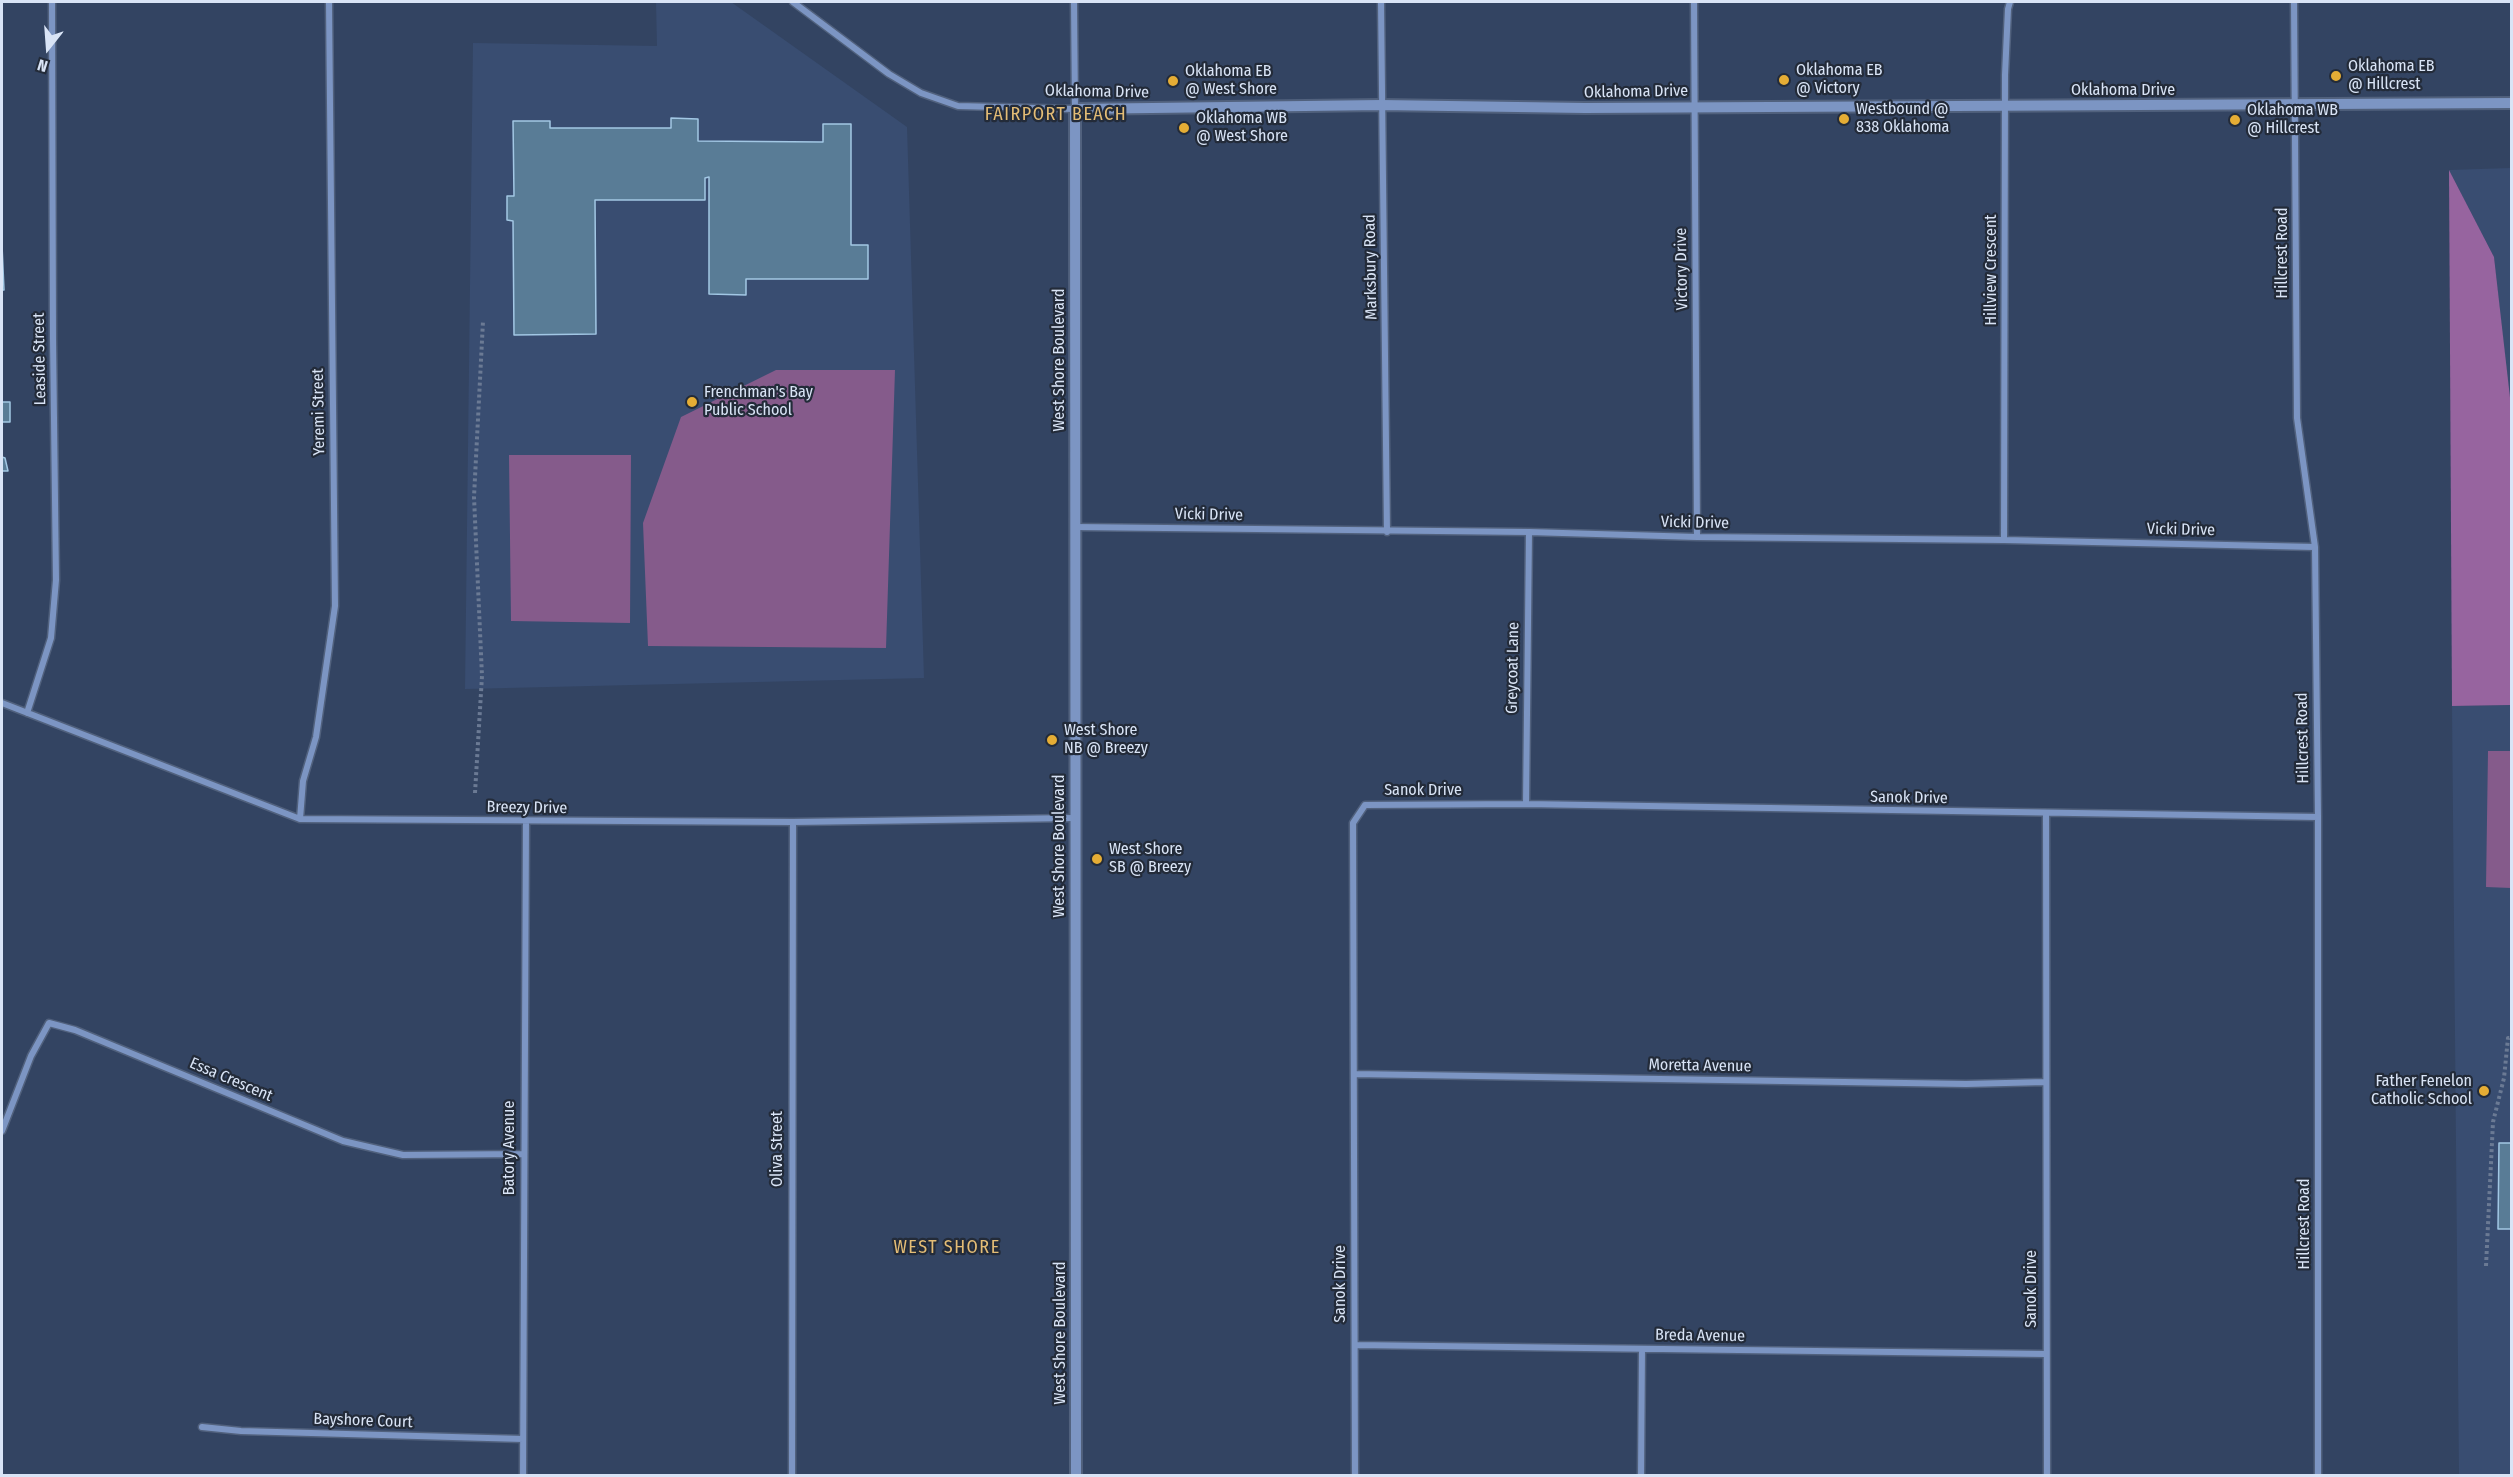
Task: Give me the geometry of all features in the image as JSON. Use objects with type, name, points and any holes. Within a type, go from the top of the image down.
[{"type":"street","name":"Leaside Street","points":[[27,713],[51,638],[56,580],[52,339],[52,2]]},
{"type":"street","name":"Yeremi Street","points":[[300,819],[303,781],[316,737],[335,606],[329,2]]},
{"type":"street","name":"Oklahoma Drive","points":[[794,2],[889,74],[921,93],[958,106],[1075,109],[1381,105],[1585,108],[2511,103]]},
{"type":"street","name":"West Shore Boulevard","points":[[1074,2],[1076,1476]]},
{"type":"street","name":"Marksbury Road","points":[[1381,2],[1387,532]]},
{"type":"street","name":"Victory Drive","points":[[1694,2],[1697,537]]},
{"type":"street","name":"Hillview Crescent","points":[[2004,540],[2005,106],[2010,2]]},
{"type":"street","name":"Hillcrest Road","points":[[2294,2],[2296,418],[2315,547],[2318,817],[2318,1476]]},
{"type":"street","name":"Vicki Drive","points":[[1074,527],[1529,532],[2315,547]]},
{"type":"street","name":"Greycoat Lane","points":[[1526,804],[1529,532]]},
{"type":"street","name":"Breezy Drive","points":[[2,703],[300,819],[793,822],[1074,818]]},
{"type":"street","name":"Sanok Drive","points":[[1355,1476],[1353,823],[1365,805],[1526,804],[2318,817]]},
{"type":"street","name":"Sanok Drive","points":[[2046,814],[2047,1476]]},
{"type":"street","name":"Batory Avenue","points":[[523,1476],[526,821]]},
{"type":"street","name":"Oliva Street","points":[[792,1476],[793,822]]},
{"type":"street","name":"Essa Crescent","points":[[2,1131],[31,1056],[49,1023],[75,1030],[343,1141],[403,1155],[523,1154]]},
{"type":"street","name":"Moretta Avenue","points":[[1354,1074],[1977,1084],[2045,1082]]},
{"type":"street","name":"Breda Avenue","points":[[1355,1344],[2046,1354]]},
{"type":"street","points":[[1641,1476],[1642,1349]]},
{"type":"street","name":"Bayshore Court","points":[[202,1426],[241,1431],[523,1438]]},
{"type":"path","points":[[476,794],[482,676],[474,497],[483,321]]},
{"type":"path","points":[[2486,1266],[2493,1122],[2504,1078],[2508,1038],[2511,1038]]},
{"type":"shaded area","name":"Frenchman's Bay Public School","points":[[656,2],[731,2],[907,127],[924,678],[465,689],[473,43],[657,46]]},
{"type":"shaded area","points":[[2511,168],[2511,415],[2494,257],[2449,170]]},
{"type":"shaded area","points":[[2449,170],[2494,257],[2512,415],[2511,705],[2452,706]]},
{"type":"shaded area","points":[[776,370],[895,370],[886,648],[648,646],[643,523],[681,417]]},
{"type":"shaded area","points":[[509,455],[631,455],[630,623],[511,621]]},
{"type":"shaded area","name":"Father Fenelon Catholic School","points":[[2511,705],[2511,1475],[2459,1475],[2452,706]]},
{"type":"shaded area","points":[[2488,751],[2511,751],[2511,888],[2486,887]]},
{"type":"building","points":[[671,118],[698,119],[698,141],[823,142],[823,124],[851,124],[851,245],[868,245],[868,279],[746,279],[746,295],[709,294],[709,177],[705,178],[705,200],[595,200],[596,334],[514,335],[513,221],[507,220],[507,196],[514,196],[513,121],[550,121],[550,128],[671,128]]},
{"type":"building","points":[[2,245],[4,290],[2,290]]},
{"type":"building","points":[[2,402],[10,402],[10,422],[2,422]]},
{"type":"building","points":[[2,457],[5,458],[8,471],[2,471]]},
{"type":"building","points":[[2511,1069],[2512,1229],[2498,1229],[2499,1143],[2511,1143]]},
{"type":"place","name":"Oklahoma EB @ Hillcrest","points":[[2336,76]]},
{"type":"place","name":"Oklahoma EB @ Victory","points":[[1784,80]]},
{"type":"place","name":"Oklahoma EB @ West Shore","points":[[1173,81]]},
{"type":"place","name":"Westbound @ 838 Oklahoma","points":[[1844,119]]},
{"type":"place","name":"Oklahoma WB @ Hillcrest","points":[[2235,120]]},
{"type":"place","name":"Oklahoma WB @ West Shore","points":[[1184,128]]},
{"type":"place","name":"Frenchman's Bay Public School","points":[[692,402]]},
{"type":"place","name":"West Shore NB @ Breezy","points":[[1052,740]]},
{"type":"place","name":"West Shore SB @ Breezy","points":[[1097,859]]},
{"type":"place","name":"Father Fenelon Catholic School","points":[[2484,1091]]},
{"type":"district","name":"FAIRPORT BEACH","points":[[1056,115]]},
{"type":"district","name":"WEST SHORE","points":[[947,1248]]}]
